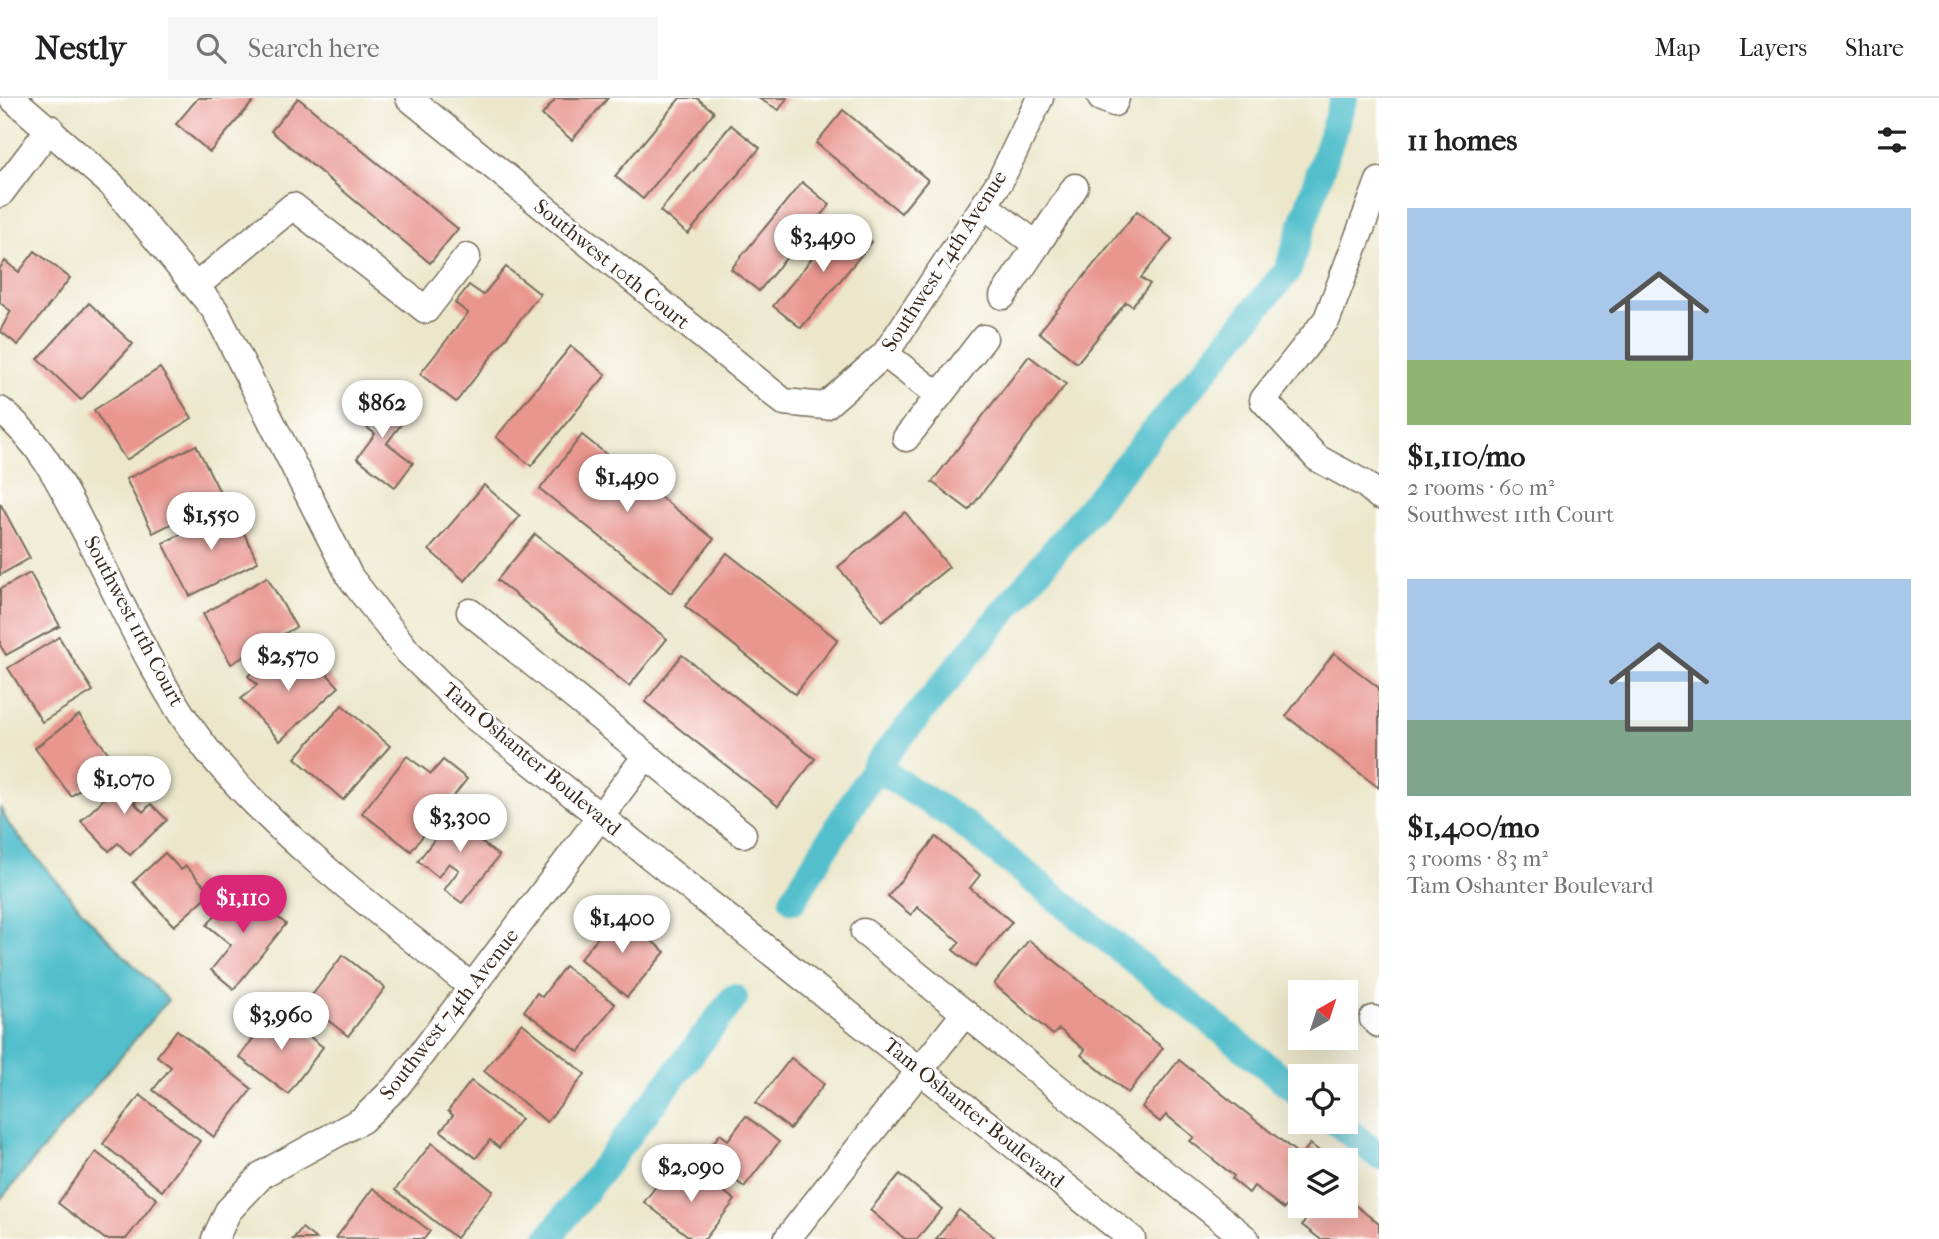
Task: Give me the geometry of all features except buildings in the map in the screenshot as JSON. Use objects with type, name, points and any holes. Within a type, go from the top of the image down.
[{"type":"street","name":"Tam Oshanter Boulevard","points":[[12,98],[50,128],[111,184],[215,310],[350,577],[408,652],[471,714],[1132,1239]]},
{"type":"street","name":"Southwest 10th Court","points":[[410,98],[784,402],[825,406]]},
{"type":"street","name":"Southwest 74th Avenue","points":[[825,406],[885,354],[985,206],[1040,98]]},
{"type":"street","points":[[1101,98],[1114,103],[1116,98]]},
{"type":"street","points":[[0,194],[50,128]]},
{"type":"street","points":[[1379,181],[1327,319],[1263,400],[1317,458],[1365,484],[1379,496]]},
{"type":"street","points":[[1003,296],[1075,187]]},
{"type":"street","points":[[196,286],[293,206],[426,310],[467,257]]},
{"type":"street","points":[[985,206],[1037,245]]},
{"type":"street","points":[[906,438],[984,338]]},
{"type":"street","points":[[885,354],[939,396]]},
{"type":"street","name":"Southwest 11th Court","points":[[0,410],[19,425],[54,470],[156,671],[208,750],[327,870],[472,987]]},
{"type":"street","points":[[470,612],[743,834]]},
{"type":"street","name":"Southwest 74th Avenue","points":[[215,1239],[228,1211],[262,1174],[362,1120],[398,1085],[646,756]]},
{"type":"street","points":[[864,932],[1246,1239]]},
{"type":"street","points":[[794,1236],[965,1013]]},
{"type":"water","points":[[0,807],[9,825],[95,926],[168,1000],[0,1200]]},
{"type":"waterway","points":[[875,767],[1288,270],[1344,98]]},
{"type":"waterway","points":[[793,900],[875,767],[957,819],[1288,1083]]},
{"type":"waterway","points":[[548,1239],[734,998]]},
{"type":"waterway","points":[[1351,1134],[1379,1156]]}]
